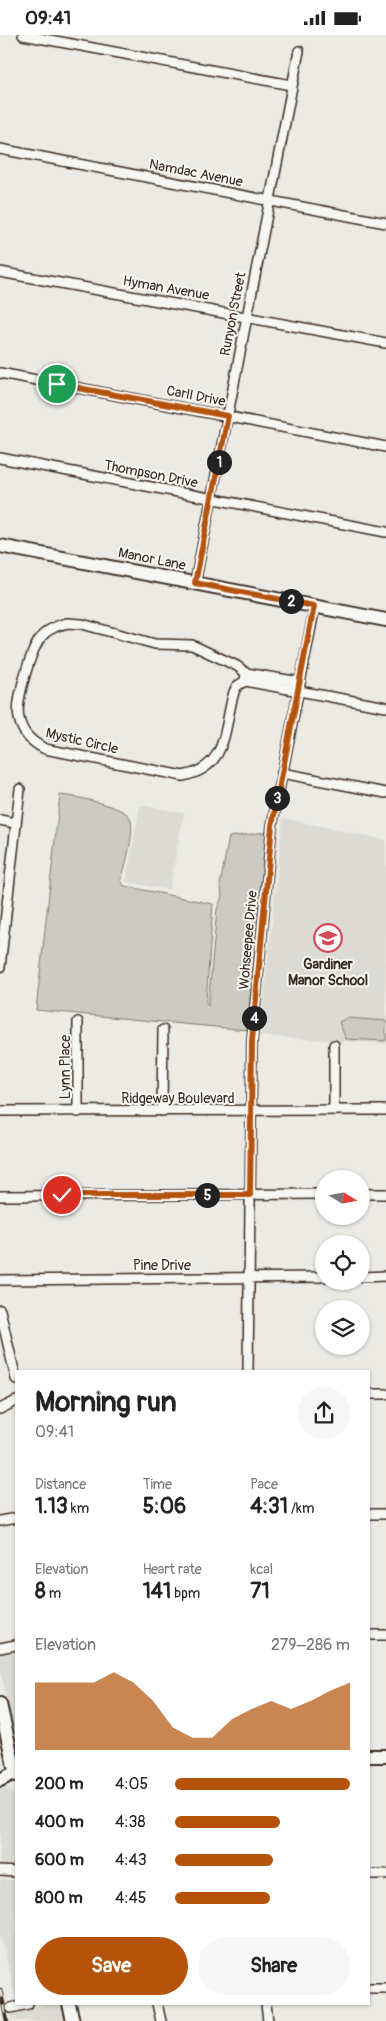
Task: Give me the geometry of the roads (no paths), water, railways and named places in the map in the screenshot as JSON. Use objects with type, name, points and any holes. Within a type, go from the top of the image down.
[{"type":"street","points":[[23,35],[291,85]]},
{"type":"street","name":"Runyon Street","points":[[195,583],[298,51]]},
{"type":"street","name":"Namdac Avenue","points":[[0,149],[386,223]]},
{"type":"street","name":"Hyman Avenue","points":[[0,272],[386,343]]},
{"type":"street","name":"Carll Drive","points":[[0,373],[386,447]]},
{"type":"street","name":"Thompson Drive","points":[[0,458],[386,532]]},
{"type":"street","name":"Manor Lane","points":[[0,546],[386,620]]},
{"type":"street","name":"Wohseepee Drive","points":[[248,1370],[252,1041],[272,826],[314,606]]},
{"type":"street","name":"Mystic Circle","points":[[245,677],[234,692],[222,747],[216,758],[207,768],[196,774],[183,776],[45,749],[31,742],[19,718],[18,706],[34,646],[52,627],[67,623],[82,624],[155,644],[192,645],[236,666],[245,677],[299,686],[386,707]]},
{"type":"street","points":[[282,773],[386,793]]},
{"type":"street","points":[[0,967],[20,789]]},
{"type":"street","points":[[0,820],[16,823]]},
{"type":"street","name":"Lynn Place","points":[[78,1022],[78,1112]]},
{"type":"street","points":[[162,1111],[163,1030]]},
{"type":"street","points":[[334,1045],[334,1110]]},
{"type":"street","name":"Ridgeway Boulevard","points":[[0,1111],[252,1112],[386,1110]]},
{"type":"street","points":[[0,1196],[315,1194]]},
{"type":"street","points":[[370,1194],[386,1194]]},
{"type":"street","points":[[370,1277],[386,1276]]},
{"type":"street","name":"Pine Drive","points":[[0,1280],[315,1277]]},
{"type":"street","points":[[0,1309],[15,1375]]},
{"type":"street","points":[[370,1393],[386,1394]]},
{"type":"street","points":[[0,1409],[15,1402]]},
{"type":"street","points":[[370,1514],[386,1514]]},
{"type":"street","points":[[0,1521],[15,1518]]},
{"type":"street","points":[[370,1635],[386,1635]]},
{"type":"street","points":[[0,1648],[15,1645]]},
{"type":"street","points":[[0,1704],[15,1769]]},
{"type":"street","points":[[370,1756],[386,1757]]},
{"type":"street","points":[[0,1780],[15,1773]]},
{"type":"street","points":[[0,1871],[15,1872]]},
{"type":"street","points":[[370,1873],[386,1874]]},
{"type":"street","points":[[370,1988],[386,1988]]},
{"type":"street","points":[[11,2007],[22,2005]]},
{"type":"street","points":[[69,2005],[73,2021]]},
{"type":"street","points":[[157,2005],[162,2021]]},
{"type":"street","points":[[266,2005],[268,2021]]},
{"type":"railway","points":[[0,1990],[7,2021]]},
{"type":"place","name":"Gardiner Manor School","points":[[328,938]]}]
